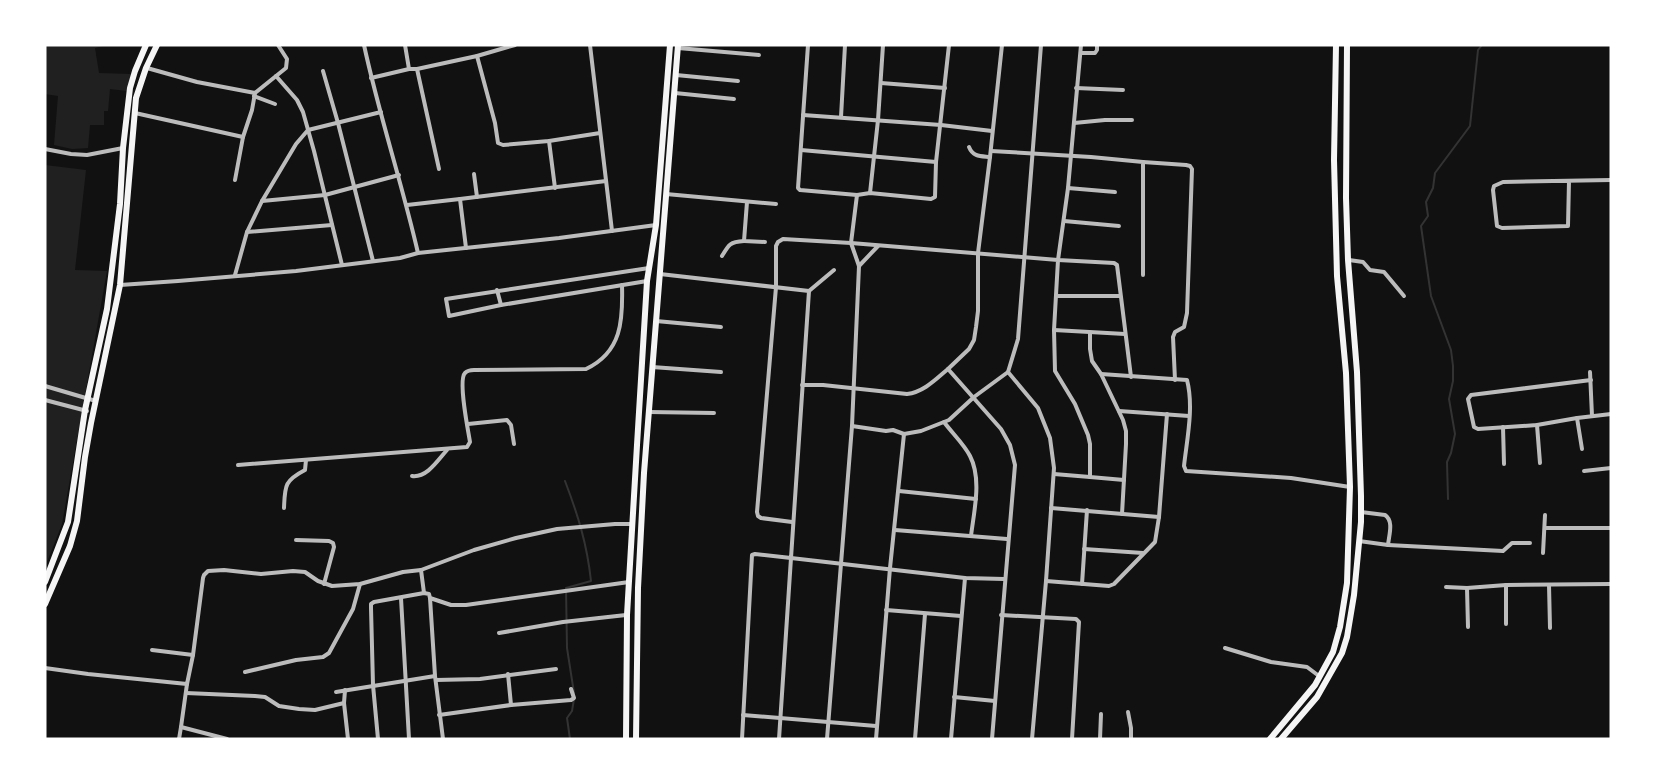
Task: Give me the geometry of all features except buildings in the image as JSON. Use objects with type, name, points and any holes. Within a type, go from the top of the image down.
[{"type":"main road","points":[[45,582],[68,522],[85,410],[107,309],[120,204],[123,148],[130,88],[146,45]]},
{"type":"main road","points":[[45,604],[75,532],[93,413],[120,285],[136,98],[157,45]]},
{"type":"main road","points":[[627,739],[627,615],[632,524],[649,268],[656,225],[669,45]]},
{"type":"main road","points":[[1270,739],[1320,677],[1333,652],[1340,627],[1347,583],[1350,488],[1346,373],[1337,276],[1334,160],[1336,45]]},
{"type":"main road","points":[[1281,739],[1317,697],[1342,653],[1354,595],[1361,496],[1357,372],[1348,260],[1345,145],[1347,45]]},
{"type":"main road","points":[[636,739],[638,588],[644,473],[678,46]]},
{"type":"main road","points":[[661,155],[670,156]]},
{"type":"main road","points":[[1346,373],[1357,372]]},
{"type":"main road","points":[[1346,401],[1357,401]]},
{"type":"main road","points":[[1350,496],[1361,496]]},
{"type":"main road","points":[[1348,540],[1359,541]]},
{"type":"street","points":[[235,180],[254,95],[286,68],[288,63],[278,45]]},
{"type":"street","points":[[364,45],[418,253]]},
{"type":"street","points":[[405,45],[409,69]]},
{"type":"street","points":[[371,78],[477,56],[515,45]]},
{"type":"street","points":[[590,45],[612,231]]},
{"type":"street","points":[[808,45],[798,187],[800,190],[932,199],[935,196],[936,162],[949,45]]},
{"type":"street","points":[[841,117],[845,45]]},
{"type":"street","points":[[870,193],[883,45]]},
{"type":"street","points":[[802,385],[916,393],[969,350],[974,340],[978,311],[978,253],[1002,45]]},
{"type":"street","points":[[852,426],[893,430],[904,434],[921,431],[949,420],[974,397],[1008,372],[1018,339],[1041,45]]},
{"type":"street","points":[[1081,45],[1068,188],[1058,261],[1054,371],[1075,404],[1088,435],[1090,477]]},
{"type":"street","points":[[1081,53],[1093,53],[1097,50],[1097,45]]},
{"type":"street","points":[[678,46],[759,55]]},
{"type":"street","points":[[477,56],[498,143],[503,145],[549,141],[600,133]]},
{"type":"street","points":[[146,68],[254,95],[275,104]]},
{"type":"street","points":[[417,69],[440,169]]},
{"type":"street","points":[[323,71],[373,261]]},
{"type":"street","points":[[676,75],[738,81]]},
{"type":"street","points":[[276,76],[297,100],[303,112],[342,265]]},
{"type":"street","points":[[881,83],[945,88]]},
{"type":"street","points":[[1076,88],[1123,90]]},
{"type":"street","points":[[675,93],[734,99]]},
{"type":"street","points":[[235,275],[247,232],[262,201],[296,144],[308,130],[381,112]]},
{"type":"street","points":[[135,113],[243,138]]},
{"type":"street","points":[[803,115],[992,131]]},
{"type":"street","points":[[1074,123],[1132,120]]},
{"type":"street","points":[[549,141],[555,188]]},
{"type":"street","points":[[969,147],[975,155],[990,157]]},
{"type":"street","points":[[45,149],[87,155],[123,148]]},
{"type":"street","points":[[801,150],[936,162]]},
{"type":"street","points":[[991,151],[1190,166],[1192,169],[1187,313],[1184,327],[1175,332],[1173,337],[1175,380]]},
{"type":"street","points":[[1143,162],[1143,275]]},
{"type":"street","points":[[474,174],[477,197]]},
{"type":"street","points":[[262,201],[325,195],[399,176]]},
{"type":"street","points":[[1569,181],[1568,226],[1502,228],[1497,226],[1493,190],[1498,184],[1503,182],[1611,180]]},
{"type":"street","points":[[407,205],[606,181]]},
{"type":"street","points":[[1068,188],[1114,192]]},
{"type":"street","points":[[666,194],[776,204]]},
{"type":"street","points":[[827,739],[852,426],[859,266],[851,243],[857,195]]},
{"type":"street","points":[[460,198],[466,248]]},
{"type":"street","points":[[744,241],[747,202]]},
{"type":"street","points":[[1064,221],[1119,226]]},
{"type":"street","points":[[247,232],[332,225]]},
{"type":"street","points":[[120,285],[245,276],[656,225]]},
{"type":"street","points":[[792,522],[758,516],[776,287],[776,246],[783,239],[1058,261],[1114,263],[1117,265],[1131,377]]},
{"type":"street","points":[[722,256],[729,244],[744,241],[765,242]]},
{"type":"street","points":[[859,266],[878,246]]},
{"type":"street","points":[[1348,260],[1363,262],[1370,270],[1384,272],[1404,296]]},
{"type":"street","points":[[648,281],[573,292],[449,316],[446,299],[649,268]]},
{"type":"street","points":[[779,739],[809,291],[834,270]]},
{"type":"street","points":[[660,274],[809,291]]},
{"type":"street","points":[[237,465],[447,450],[469,446],[462,378],[464,374],[468,371],[586,369],[598,364],[608,353],[619,330],[622,319],[622,285]]},
{"type":"street","points":[[497,290],[501,305]]},
{"type":"street","points":[[1056,296],[1120,296]]},
{"type":"street","points":[[656,321],[721,327]]},
{"type":"street","points":[[1054,330],[1125,334]]},
{"type":"street","points":[[1090,333],[1092,361],[1119,411],[1126,431],[1122,514]]},
{"type":"street","points":[[652,367],[721,372]]},
{"type":"street","points":[[948,369],[1001,429],[1010,445],[1015,465],[992,739]]},
{"type":"street","points":[[1008,372],[1038,408],[1050,438],[1054,474],[1032,739]]},
{"type":"street","points":[[1590,372],[1592,416]]},
{"type":"street","points":[[1101,374],[1185,379],[1188,382],[1189,416],[1184,466],[1186,471],[1291,478],[1350,488]]},
{"type":"street","points":[[1591,380],[1469,396],[1475,428],[1537,425],[1611,414]]},
{"type":"street","points":[[45,386],[96,401]]},
{"type":"street","points":[[45,400],[93,413]]},
{"type":"street","points":[[1119,411],[1189,416]]},
{"type":"street","points":[[649,412],[714,413]]},
{"type":"street","points":[[1046,581],[1109,586],[1114,584],[1155,542],[1167,414]]},
{"type":"street","points":[[1577,418],[1582,449]]},
{"type":"street","points":[[468,424],[507,420],[511,425],[514,444]]},
{"type":"street","points":[[944,422],[969,453],[976,468],[976,499],[971,536]]},
{"type":"street","points":[[1537,425],[1540,463]]},
{"type":"street","points":[[1503,427],[1504,464]]},
{"type":"street","points":[[876,739],[886,610],[904,434]]},
{"type":"street","points":[[412,476],[421,476],[447,450]]},
{"type":"street","points":[[284,508],[285,489],[290,478],[305,470],[306,460]]},
{"type":"street","points":[[1584,471],[1611,468]]},
{"type":"street","points":[[1054,474],[1124,480]]},
{"type":"street","points":[[898,490],[976,499]]},
{"type":"street","points":[[1052,508],[1159,517]]},
{"type":"street","points":[[1082,584],[1087,510]]},
{"type":"street","points":[[1360,512],[1388,517],[1390,521],[1388,545]]},
{"type":"street","points":[[1543,553],[1545,514]]},
{"type":"street","points":[[179,739],[203,578],[208,571],[224,570],[261,574],[305,572],[324,584],[332,586],[360,584],[404,572],[421,570],[497,542],[557,529],[632,524]]},
{"type":"street","points":[[1545,528],[1611,528]]},
{"type":"street","points":[[895,530],[1007,539]]},
{"type":"street","points":[[296,540],[333,543],[334,547],[324,584]]},
{"type":"street","points":[[1359,541],[1459,550],[1503,551],[1512,543],[1530,543]]},
{"type":"street","points":[[1084,549],[1143,553]]},
{"type":"street","points":[[742,739],[752,555],[890,568],[965,578],[1004,579]]},
{"type":"street","points":[[421,570],[424,592]]},
{"type":"street","points":[[951,739],[965,578]]},
{"type":"street","points":[[430,598],[451,605],[466,605],[629,582]]},
{"type":"street","points":[[245,672],[296,660],[323,657],[329,653],[353,609],[360,584]]},
{"type":"street","points":[[1446,587],[1611,584]]},
{"type":"street","points":[[1506,585],[1506,624]]},
{"type":"street","points":[[1550,585],[1550,628]]},
{"type":"street","points":[[1467,588],[1468,627]]},
{"type":"street","points":[[378,739],[371,604],[424,592],[429,594],[430,598],[443,739]]},
{"type":"street","points":[[401,598],[409,739]]},
{"type":"street","points":[[886,610],[961,616]]},
{"type":"street","points":[[915,739],[925,614]]},
{"type":"street","points":[[499,633],[563,622],[627,615]]},
{"type":"street","points":[[1001,615],[1076,619],[1080,623],[1072,739]]},
{"type":"street","points":[[1225,648],[1271,662],[1307,667],[1320,677]]},
{"type":"street","points":[[152,650],[193,656]]},
{"type":"street","points":[[45,668],[187,684]]},
{"type":"street","points":[[336,692],[405,681],[436,678],[480,679],[556,669]]},
{"type":"street","points":[[508,674],[511,705]]},
{"type":"street","points":[[439,715],[511,705],[571,700],[574,698],[571,689]]},
{"type":"street","points":[[345,690],[348,739]]},
{"type":"street","points":[[186,693],[265,697],[279,706],[315,710],[344,703]]},
{"type":"street","points":[[954,697],[995,701]]},
{"type":"street","points":[[1128,712],[1131,739]]},
{"type":"street","points":[[1100,739],[1101,714]]},
{"type":"street","points":[[743,715],[876,726]]},
{"type":"street","points":[[181,727],[227,739]]},
{"type":"shaded area","points":[[45,45],[107,45],[95,48],[99,73],[131,74],[127,91],[110,89],[108,111],[104,111],[104,125],[90,125],[88,148],[72,149],[54,145],[58,96],[45,94]]},
{"type":"shaded area","points":[[45,165],[86,170],[75,270],[107,271],[62,524],[45,567]]},
{"type":"waterway","points":[[1448,499],[1447,462],[1455,434],[1449,399],[1453,381],[1453,366],[1451,350],[1431,296],[1421,226],[1428,216],[1426,202],[1433,188],[1435,173],[1470,126],[1478,50],[1482,45]]},
{"type":"waterway","points":[[565,481],[581,530],[591,581],[566,588],[567,648],[574,693]]},
{"type":"waterway","points":[[570,739],[567,718],[572,711],[574,699]]}]
